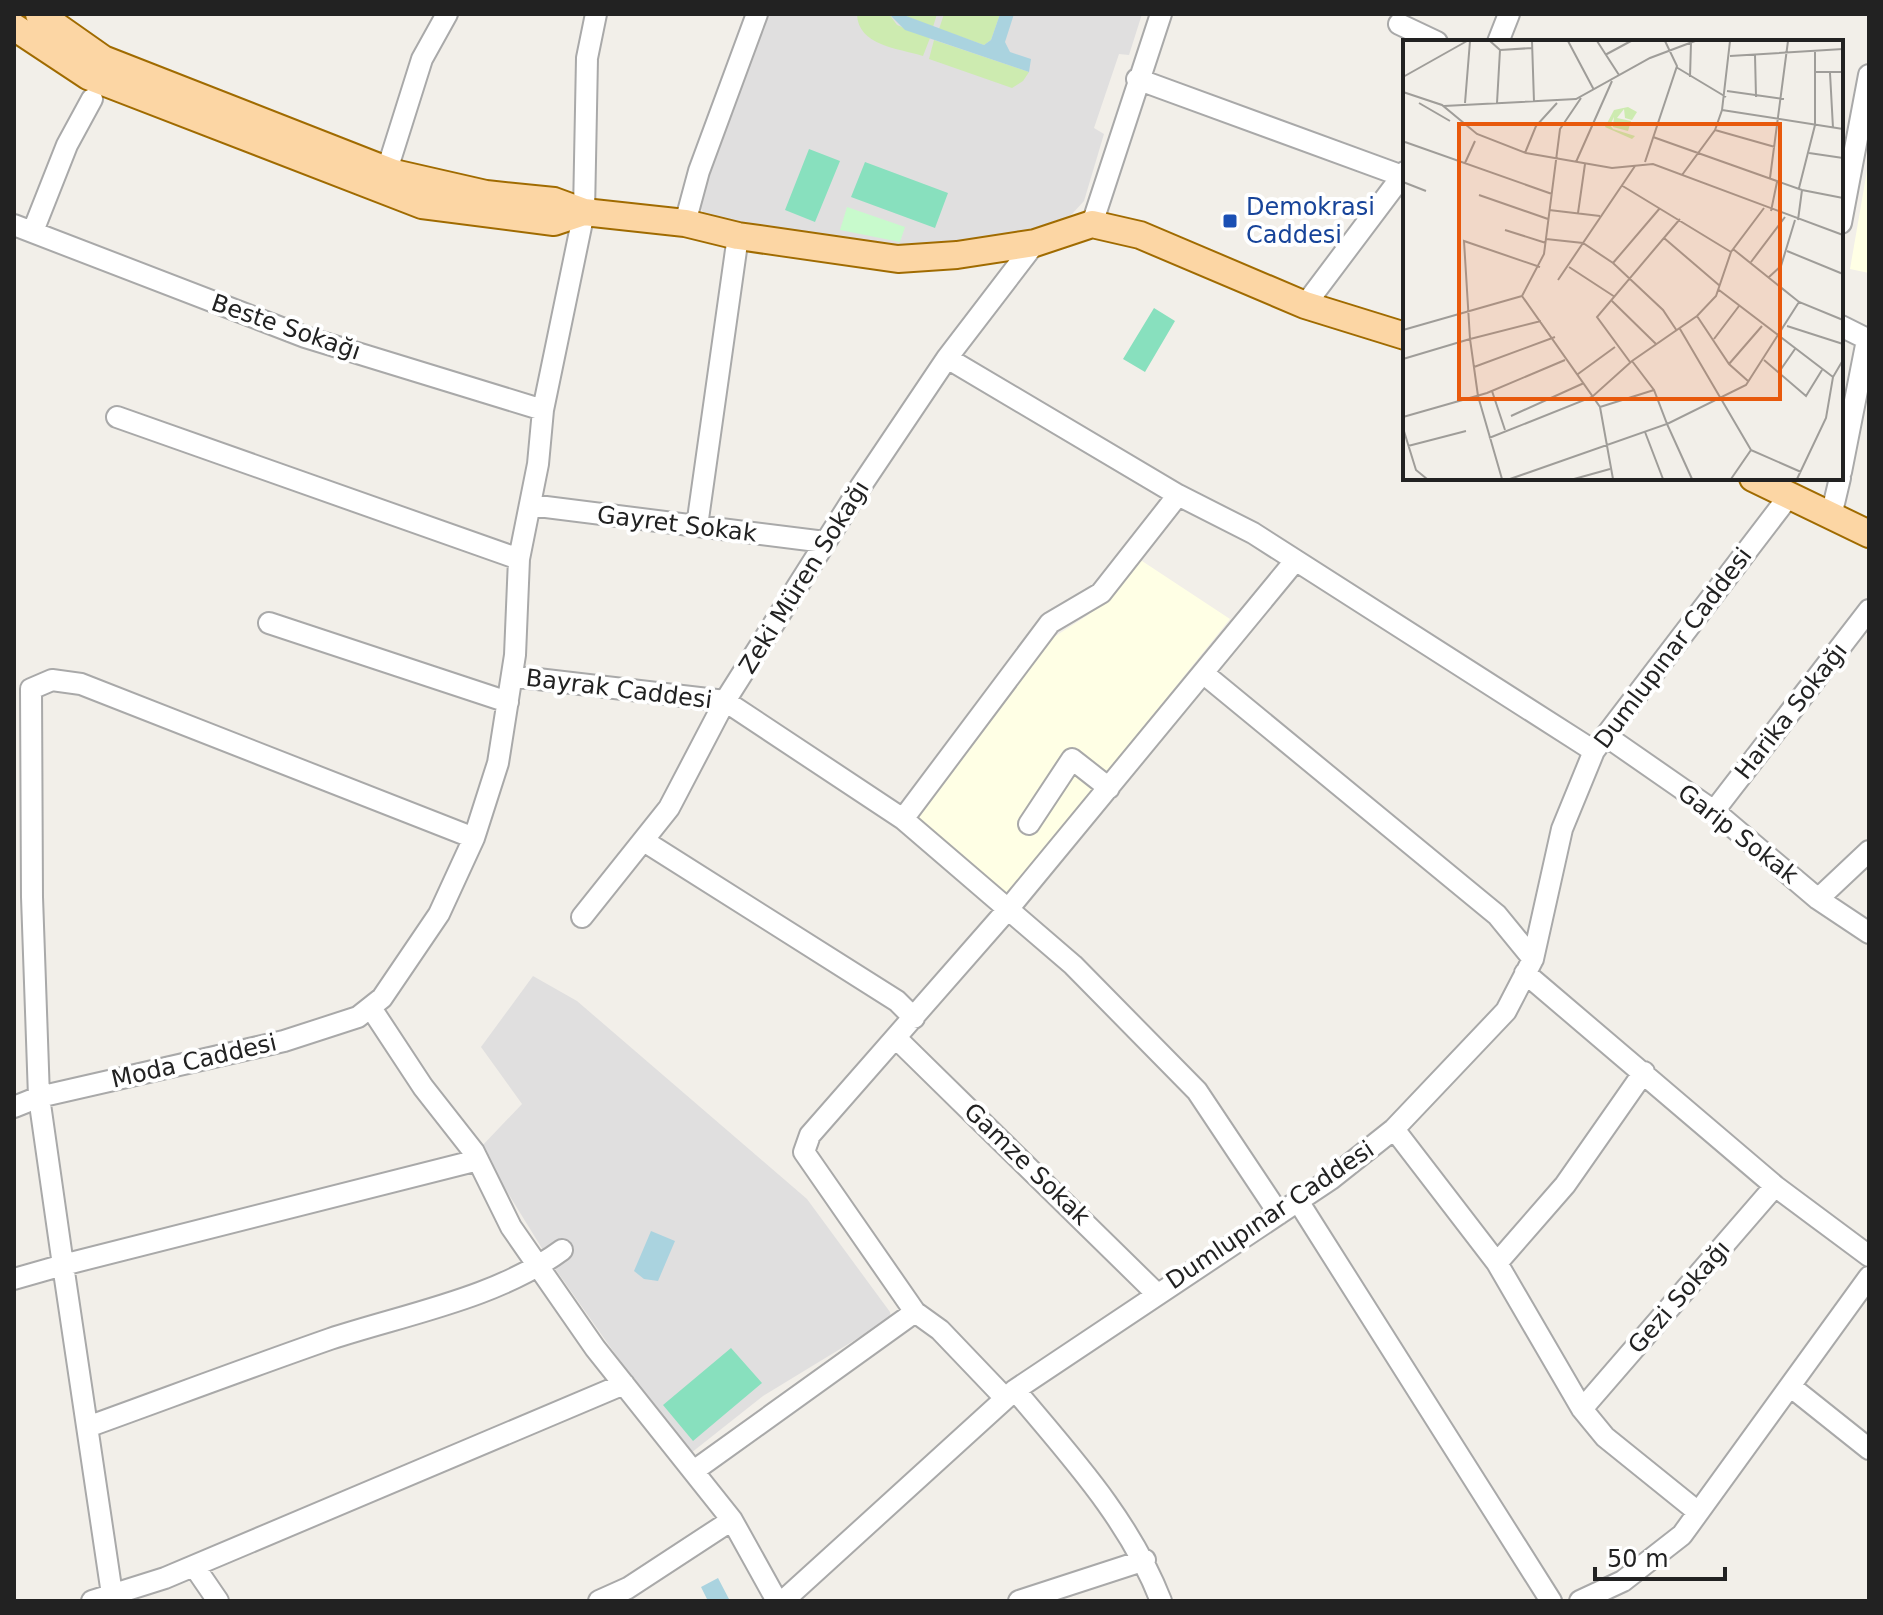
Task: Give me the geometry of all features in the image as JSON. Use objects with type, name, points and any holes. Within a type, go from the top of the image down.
[{"type":"main road","points":[[39,14],[103,59],[387,170],[486,194],[554,201],[584,212],[685,223],[738,236],[898,259],[957,255],[1035,243],[1092,224],[1140,235],[1305,305],[1403,335]]},
{"type":"main road","points":[[14,27],[88,76],[422,205],[554,222],[584,212]]},
{"type":"main road","points":[[1757,480],[1869,534]]},
{"type":"street","points":[[387,170],[422,59],[447,14]]},
{"type":"street","points":[[596,14],[590,31],[587,58],[584,212],[543,410],[519,559],[512,676],[498,763],[474,838],[439,914],[412,957],[371,1008],[423,1087],[478,1160],[511,1227],[624,1384],[732,1520],[780,1601]]},
{"type":"street","points":[[685,223],[699,171],[757,14]]},
{"type":"street","points":[[1092,224],[1137,79],[1161,14]]},
{"type":"street","points":[[1502,40],[1509,14]]},
{"type":"street","points":[[1399,24],[1433,40]]},
{"type":"street","points":[[1843,198],[1848,137],[1869,75]]},
{"type":"street","points":[[1137,79],[1403,175]]},
{"type":"street","points":[[23,228],[92,99]]},
{"type":"street","points":[[1305,305],[1403,176]]},
{"type":"street","name":"Beste Sokağı","points":[[23,228],[305,337],[543,410]]},
{"type":"street","points":[[697,526],[738,236]]},
{"type":"street","name":"Zeki Müren Sokağı","points":[[582,917],[669,808],[725,701],[825,542],[947,358],[1035,243]]},
{"type":"street","points":[[1843,327],[1868,340],[1843,462]]},
{"type":"street","name":"Garip Sokak","points":[[947,358],[1178,495],[1253,533],[1714,811],[1818,899],[1869,933]]},
{"type":"street","points":[[117,417],[519,559]]},
{"type":"street","points":[[1831,516],[1840,480]]},
{"type":"street","points":[[903,819],[1050,623],[1101,593],[1178,495]]},
{"type":"street","name":"Dumlupınar Caddesi","points":[[780,1601],[1010,1394],[1156,1293],[1298,1201],[1394,1129],[1506,1011],[1529,966],[1562,829],[1600,743],[1789,496]]},
{"type":"street","name":"Gayret Sokak","points":[[530,505],[825,542]]},
{"type":"street","points":[[1161,1601],[1145,1560],[1110,1504],[1010,1394],[940,1330],[915,1312],[804,1152],[810,1135],[1009,908],[1295,561]]},
{"type":"street","name":"Harika Sokağı","points":[[1714,811],[1869,610]]},
{"type":"street","points":[[269,623],[508,702]]},
{"type":"street","points":[[1203,673],[1497,915],[1529,966],[1644,1072],[1775,1186],[1869,1256]]},
{"type":"street","name":"Bayrak Caddesi","points":[[512,676],[725,701]]},
{"type":"street","points":[[474,838],[81,684],[52,680],[31,689],[32,897],[39,1097],[90,1426],[106,1599],[194,1566],[624,1384]]},
{"type":"street","points":[[725,701],[903,819],[1084,976],[1197,1091],[1279,1214]]},
{"type":"street","points":[[1029,824],[1072,759],[1109,788]]},
{"type":"street","points":[[644,841],[897,1001],[914,1018]]},
{"type":"street","points":[[1818,899],[1869,851]]},
{"type":"street","name":"Moda Caddesi","points":[[14,1107],[39,1097],[284,1041],[358,1017],[371,1008]]},
{"type":"street","name":"Gamze Sokak","points":[[896,1038],[1156,1293]]},
{"type":"street","points":[[1497,1263],[1565,1185],[1644,1072]]},
{"type":"street","points":[[1394,1129],[1497,1263],[1582,1409],[1605,1437],[1698,1512]]},
{"type":"street","points":[[14,1279],[478,1160]]},
{"type":"street","name":"Gezi Sokağı","points":[[1582,1409],[1775,1186]]},
{"type":"street","points":[[1298,1201],[1551,1601]]},
{"type":"street","points":[[90,1426],[539,1267],[562,1250]]},
{"type":"street","points":[[1580,1601],[1623,1581],[1682,1535],[1869,1277]]},
{"type":"street","points":[[695,1470],[915,1312]]},
{"type":"street","points":[[1790,1386],[1869,1449]]},
{"type":"street","points":[[599,1601],[628,1588],[732,1520]]},
{"type":"street","points":[[1019,1601],[1145,1560]]},
{"type":"street","points":[[194,1566],[218,1601]]},
{"type":"shaded area","points":[[769,14],[1142,14],[1129,55],[1119,54],[1094,128],[1104,134],[1084,201],[1072,214],[1056,225],[1011,235],[898,249],[709,221],[697,203]]},
{"type":"shaded area","points":[[1869,159],[1869,273],[1850,269]]},
{"type":"shaded area","points":[[1139,559],[1230,619],[1110,768],[1096,780],[1095,790],[1004,897],[912,824],[1040,646],[1088,615],[1131,562]]},
{"type":"shaded area","points":[[533,976],[577,1001],[807,1199],[890,1312],[891,1318],[763,1396],[691,1453],[661,1419],[551,1263],[480,1148],[522,1104],[481,1047]]},
{"type":"green space","points":[[857,14],[889,14],[897,25],[930,38],[923,56],[891,48],[872,39],[859,25]]},
{"type":"green space","points":[[901,14],[937,14],[933,27]]},
{"type":"green space","points":[[944,14],[1000,14],[991,40],[984,45],[939,29]]},
{"type":"green space","points":[[934,40],[1029,72],[1023,81],[1012,88],[929,59]]},
{"type":"green space","points":[[809,149],[840,161],[815,222],[785,210]]},
{"type":"green space","points":[[865,162],[948,193],[935,228],[851,197]]},
{"type":"green space","points":[[847,207],[905,227],[900,242],[840,230]]},
{"type":"green space","points":[[1154,308],[1175,321],[1145,372],[1123,359]]},
{"type":"green space","points":[[731,1348],[762,1383],[693,1441],[663,1405]]},
{"type":"water","points":[[889,14],[901,14],[984,45],[991,40],[1000,14],[1014,14],[1005,42],[1010,52],[1031,59],[1029,72],[905,30]]},
{"type":"water","points":[[651,1231],[675,1241],[658,1281],[644,1279],[634,1271]]},
{"type":"water","points":[[718,1578],[730,1601],[708,1601],[701,1587]]},
{"type":"place","name":"Demokrasi Caddesi","points":[[1230,221]]}]
